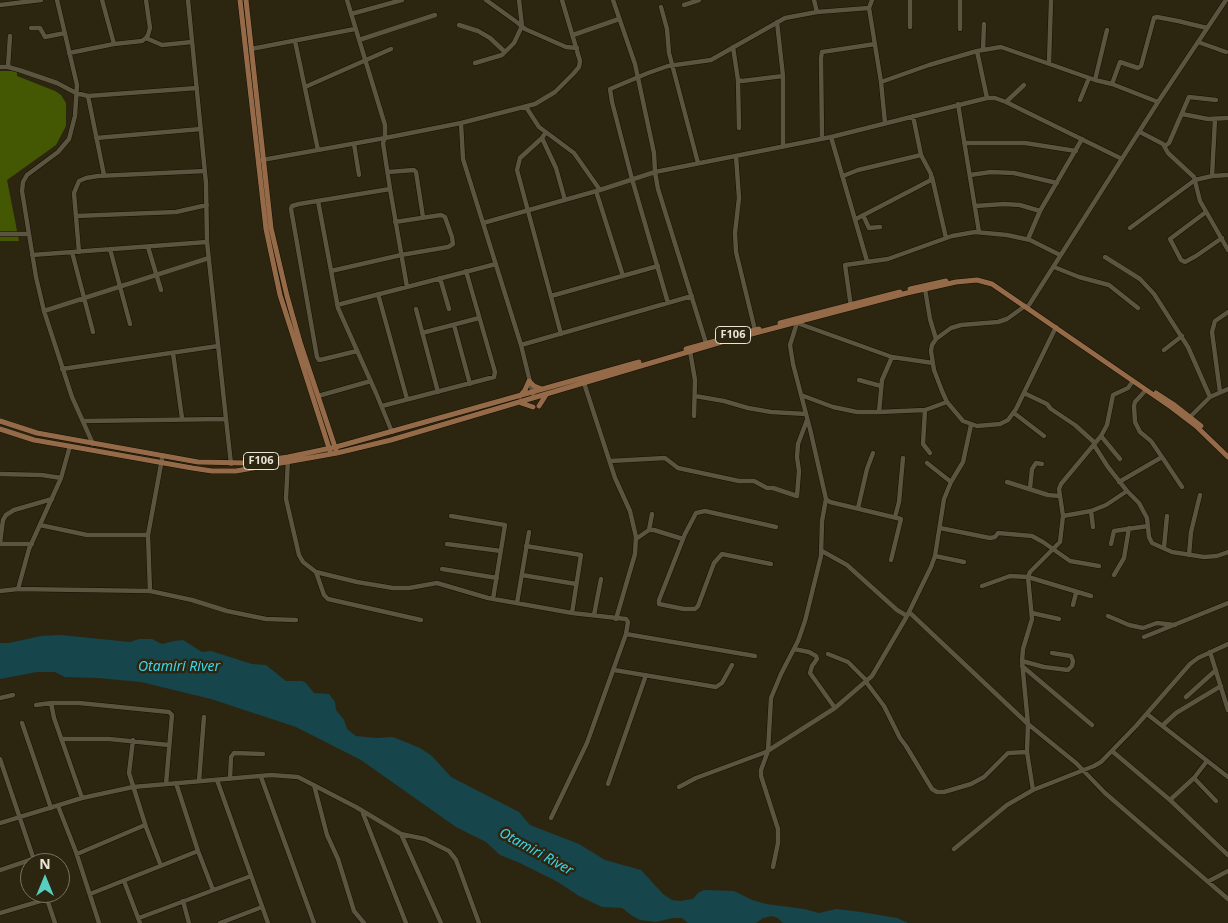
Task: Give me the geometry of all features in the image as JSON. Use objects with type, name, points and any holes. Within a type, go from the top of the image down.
[{"type":"main road","points":[[245,0],[244,13],[260,160],[268,211],[277,254],[298,333],[336,450]]},
{"type":"main road","points":[[244,13],[251,49],[266,229],[276,276],[330,452]]},
{"type":"main road","name":"F106","points":[[544,392],[584,383],[658,358],[690,351],[755,330],[955,278],[982,277],[994,281],[1192,423],[1228,457]]},
{"type":"main road","name":"F106","points":[[907,292],[956,282],[981,280],[992,284],[1027,305],[1190,416],[1228,452]]},
{"type":"main road","name":"F106","points":[[0,429],[34,440],[220,472],[236,471],[330,452],[392,432],[520,396],[544,392],[706,343],[797,323],[851,306]]},
{"type":"main road","points":[[518,403],[536,406],[544,392],[529,381],[520,396]]},
{"type":"main road","name":"F106","points":[[336,450],[391,440],[518,403],[533,395]]},
{"type":"main road","name":"F106","points":[[0,421],[37,433],[198,462],[247,464],[288,460]]},
{"type":"street","points":[[0,5],[41,0]]},
{"type":"street","points":[[57,0],[77,84],[75,116],[69,139],[58,152],[27,175],[23,182],[22,191],[32,255],[44,310],[72,397],[84,420],[93,444]]},
{"type":"street","points":[[102,0],[114,44]]},
{"type":"street","points":[[70,53],[114,44],[142,41],[148,35],[150,28],[146,0]]},
{"type":"street","points":[[188,0],[205,171],[207,242],[231,464]]},
{"type":"street","points":[[347,0],[384,125],[385,138],[383,143],[407,287]]},
{"type":"street","points":[[351,14],[402,0]]},
{"type":"street","points":[[486,0],[531,32],[566,47],[576,48]]},
{"type":"street","points":[[475,62],[494,58],[514,44],[522,26],[520,0]]},
{"type":"street","points":[[260,160],[461,123],[526,107],[540,101],[556,92],[579,67],[580,61],[562,0]]},
{"type":"street","points":[[613,0],[638,77],[654,153],[658,189],[706,343]]},
{"type":"street","points":[[684,5],[699,0]]},
{"type":"street","points":[[814,0],[817,12]]},
{"type":"street","points":[[872,0],[869,8],[881,82],[885,123]]},
{"type":"street","points":[[910,0],[910,27]]},
{"type":"street","points":[[960,0],[960,28]]},
{"type":"street","points":[[1049,63],[1051,0]]},
{"type":"street","points":[[1056,327],[1014,413],[1008,420],[1000,424],[971,425],[964,421],[947,402],[933,363],[931,351],[936,339],[950,328],[961,325],[998,322],[1007,319],[1027,305],[1054,267],[1158,102],[1226,0]]},
{"type":"street","points":[[660,7],[667,29],[672,66],[698,162]]},
{"type":"street","points":[[668,302],[632,180],[610,89],[668,66],[711,60],[785,18],[817,12],[869,8]]},
{"type":"street","points":[[359,40],[435,15]]},
{"type":"street","points":[[1112,84],[1120,62],[1138,68],[1141,66],[1154,18],[1157,17],[1207,28]]},
{"type":"street","points":[[573,35],[619,19]]},
{"type":"street","points":[[777,22],[783,76],[783,146]]},
{"type":"street","points":[[983,50],[984,24]]},
{"type":"street","points":[[459,25],[478,31],[490,38],[505,52]]},
{"type":"street","points":[[31,28],[40,28],[44,37],[65,33]]},
{"type":"street","points":[[251,49],[356,29]]},
{"type":"street","points":[[1095,80],[1107,30]]},
{"type":"street","points":[[8,67],[10,36]]},
{"type":"street","points":[[146,38],[162,45],[192,42]]},
{"type":"street","points":[[295,40],[318,150]]},
{"type":"street","points":[[1198,42],[1226,52]]},
{"type":"street","points":[[822,139],[822,52],[875,44]]},
{"type":"street","points":[[733,47],[738,80],[739,128]]},
{"type":"street","points":[[881,82],[929,65],[977,51],[1001,47],[1089,78],[1112,84],[1158,102]]},
{"type":"street","points":[[305,87],[392,49]]},
{"type":"street","points":[[977,51],[987,98]]},
{"type":"street","points":[[0,67],[8,67],[57,83],[76,94],[88,96],[196,88]]},
{"type":"street","points":[[738,80],[783,76]]},
{"type":"street","points":[[1080,100],[1089,78]]},
{"type":"street","points":[[1006,102],[1024,86]]},
{"type":"street","points":[[88,96],[104,175]]},
{"type":"street","points":[[1165,146],[1169,143],[1189,97],[1216,100]]},
{"type":"street","points":[[483,223],[655,172],[831,137],[987,98],[995,98],[1006,102],[1122,159]]},
{"type":"street","points":[[958,104],[979,232]]},
{"type":"street","points":[[526,107],[535,122],[574,153],[598,190],[623,276]]},
{"type":"street","points":[[1182,114],[1215,119],[1228,118]]},
{"type":"street","points":[[912,116],[921,155],[932,178],[946,238]]},
{"type":"street","points":[[1212,176],[1215,119]]},
{"type":"street","points":[[461,123],[462,152],[521,345],[533,395]]},
{"type":"street","points":[[96,138],[201,129]]},
{"type":"street","points":[[546,132],[523,155],[518,163],[518,176],[561,334]]},
{"type":"street","points":[[1140,132],[1165,146],[1168,153],[1190,172],[1195,180],[1198,195],[1206,212],[1228,250]]},
{"type":"street","points":[[831,137],[868,261]]},
{"type":"street","points":[[542,138],[556,168],[565,200]]},
{"type":"street","points":[[1028,239],[1040,211],[1082,140]]},
{"type":"street","points":[[964,143],[1024,144],[1076,151]]},
{"type":"street","points":[[354,144],[359,175]]},
{"type":"street","points":[[843,176],[858,170],[921,155]]},
{"type":"street","points":[[736,156],[739,198],[735,233],[736,252],[755,330]]},
{"type":"street","points":[[388,172],[414,170],[416,172],[423,217]]},
{"type":"street","points":[[79,252],[74,193],[79,182],[86,178],[104,175],[205,171]]},
{"type":"street","points":[[970,175],[992,172],[1014,173],[1057,183]]},
{"type":"street","points":[[1130,228],[1195,180],[1228,174]]},
{"type":"street","points":[[856,219],[932,178]]},
{"type":"street","points":[[357,351],[319,360],[317,357],[291,209],[294,205],[390,188]]},
{"type":"street","points":[[318,200],[338,305],[392,432]]},
{"type":"street","points":[[76,216],[176,212],[207,205]]},
{"type":"street","points":[[976,206],[1020,205],[1040,211]]},
{"type":"street","points":[[1206,212],[1170,239],[1181,260],[1185,262],[1222,238]]},
{"type":"street","points":[[331,271],[401,255],[448,248],[452,244],[452,237],[443,216],[438,215],[395,222]]},
{"type":"street","points":[[863,216],[869,228],[880,227]]},
{"type":"street","points":[[851,306],[845,265],[898,256],[946,238],[966,233],[979,232],[1028,239],[1060,255]]},
{"type":"street","points":[[0,234],[29,234]]},
{"type":"street","points":[[32,255],[207,242]]},
{"type":"street","points":[[148,246],[161,290]]},
{"type":"street","points":[[110,249],[130,324]]},
{"type":"street","points":[[72,252],[93,332]]},
{"type":"street","points":[[1104,257],[1145,284],[1154,294],[1182,336],[1210,397]]},
{"type":"street","points":[[44,310],[209,258]]},
{"type":"street","points":[[338,305],[496,264]]},
{"type":"street","points":[[551,296],[658,266]]},
{"type":"street","points":[[1054,267],[1078,277],[1108,285],[1138,308]]},
{"type":"street","points":[[382,406],[490,379],[495,376],[466,271]]},
{"type":"street","points":[[440,278],[449,309]]},
{"type":"street","points":[[925,289],[936,339]]},
{"type":"street","points":[[378,294],[407,400]]},
{"type":"street","points":[[521,345],[692,296]]},
{"type":"street","points":[[416,310],[438,392]]},
{"type":"street","points":[[1220,392],[1212,332],[1215,321],[1228,312]]},
{"type":"street","points":[[422,333],[479,318]]},
{"type":"street","points":[[773,867],[777,851],[778,829],[761,776],[761,770],[768,751],[771,698],[805,622],[822,551],[822,522],[826,499],[790,345],[797,323],[892,356],[933,363]]},
{"type":"street","points":[[454,325],[470,384]]},
{"type":"street","points":[[1164,350],[1182,336]]},
{"type":"street","points":[[62,369],[218,346]]},
{"type":"street","points":[[690,351],[694,374],[694,416]]},
{"type":"street","points":[[173,353],[182,418]]},
{"type":"street","points":[[879,412],[881,386],[892,356]]},
{"type":"street","points":[[859,380],[881,386]]},
{"type":"street","points":[[318,396],[371,382]]},
{"type":"street","points":[[1033,790],[1027,752],[1028,724],[1022,664],[1023,649],[1032,619],[1028,577],[1030,572],[1060,542],[1063,516],[1059,496],[1061,484],[1101,436],[1107,425],[1113,396],[1128,388],[1133,382]]},
{"type":"street","points":[[584,383],[615,478],[630,511],[636,539],[635,554],[616,619]]},
{"type":"street","points":[[1190,416],[1210,397],[1228,389]]},
{"type":"street","points":[[1146,391],[1135,402],[1135,422],[1140,432],[1151,440],[1182,487]]},
{"type":"street","points":[[1024,393],[1047,404],[1051,409],[1075,425],[1095,444],[1119,482],[1142,508],[1147,518],[1150,541],[1172,552],[1189,555],[1211,557],[1228,552]]},
{"type":"street","points":[[801,395],[834,407],[858,412],[924,410],[947,402]]},
{"type":"street","points":[[695,396],[724,401],[748,408],[807,417]]},
{"type":"street","points":[[924,410],[923,444],[930,453]]},
{"type":"street","points":[[1014,413],[1044,436]]},
{"type":"street","points":[[610,461],[665,458],[678,468],[739,481],[754,481],[767,488],[773,488],[797,496],[799,471],[798,444],[807,417]]},
{"type":"street","points":[[84,420],[226,419]]},
{"type":"street","points":[[679,788],[696,778],[768,751],[835,708],[867,682],[908,614],[935,556],[944,499],[950,482],[963,462],[971,425]]},
{"type":"street","points":[[1101,436],[1120,459]]},
{"type":"street","points":[[18,588],[32,544],[52,499],[70,446]]},
{"type":"street","points":[[858,508],[867,468],[873,452]]},
{"type":"street","points":[[150,591],[148,535],[162,456]]},
{"type":"street","points":[[1119,482],[1162,457]]},
{"type":"street","points":[[895,517],[899,502],[904,458]]},
{"type":"street","points":[[288,460],[286,499],[299,555],[303,562],[316,572],[364,584],[393,588],[409,588],[437,583],[493,599],[572,613],[626,619],[628,622],[626,634],[587,743],[551,818]]},
{"type":"street","points":[[927,463],[950,482]]},
{"type":"street","points":[[1030,488],[1032,469],[1036,463],[1042,464]]},
{"type":"street","points":[[0,474],[60,478]]},
{"type":"street","points":[[1006,482],[1048,495],[1059,496]]},
{"type":"street","points":[[1063,516],[1091,511],[1127,491]]},
{"type":"street","points":[[1189,555],[1191,532],[1200,495]]},
{"type":"street","points":[[32,544],[0,543],[3,520],[6,515],[14,510],[52,499]]},
{"type":"street","points":[[826,499],[830,502],[901,519],[892,560]]},
{"type":"street","points":[[771,564],[722,554],[714,563],[696,608],[684,609],[659,604],[683,539],[696,513],[699,511],[776,527]]},
{"type":"street","points":[[1091,511],[1092,527]]},
{"type":"street","points":[[649,530],[652,514]]},
{"type":"street","points":[[451,516],[505,525],[493,599]]},
{"type":"street","points":[[1164,547],[1167,516]]},
{"type":"street","points":[[40,524],[87,535],[148,535]]},
{"type":"street","points":[[1111,544],[1114,531],[1148,526]]},
{"type":"street","points":[[940,528],[990,538],[995,537],[998,533],[1032,536],[1070,561],[1099,566]]},
{"type":"street","points":[[1114,575],[1124,558],[1129,528]]},
{"type":"street","points":[[636,539],[649,530],[683,539]]},
{"type":"street","points":[[517,603],[528,532]]},
{"type":"street","points":[[447,544],[501,551]]},
{"type":"street","points":[[526,546],[581,555],[572,613]]},
{"type":"street","points":[[822,551],[847,565],[897,610],[908,614],[1028,724],[1084,770],[1105,793],[1228,898]]},
{"type":"street","points":[[935,556],[964,562]]},
{"type":"street","points":[[442,569],[497,578]]},
{"type":"street","points":[[316,572],[324,596],[328,599],[422,620]]},
{"type":"street","points":[[522,575],[576,584]]},
{"type":"street","points":[[982,586],[1010,576],[1028,577],[1091,596]]},
{"type":"street","points":[[594,615],[601,579]]},
{"type":"street","points":[[0,592],[18,588],[150,591],[266,619],[296,620]]},
{"type":"street","points":[[1073,605],[1076,593]]},
{"type":"street","points":[[1144,637],[1228,603]]},
{"type":"street","points":[[1032,613],[1059,619]]},
{"type":"street","points":[[1108,616],[1128,625],[1143,628],[1157,623],[1174,625]]},
{"type":"street","points":[[626,634],[755,656]]},
{"type":"street","points":[[954,850],[1006,805],[1033,790],[1101,762],[1147,714],[1190,664],[1228,644]]},
{"type":"street","points":[[794,649],[810,652],[816,656],[817,659],[812,666],[810,674],[835,708]]},
{"type":"street","points":[[1210,652],[1228,710]]},
{"type":"street","points":[[1022,664],[1068,670],[1072,666],[1071,656],[1052,653]]},
{"type":"street","points":[[828,654],[848,662],[867,682],[884,706],[900,738],[932,789],[937,792],[944,792],[971,784],[984,777],[1008,753],[1027,752]]},
{"type":"street","points":[[1022,664],[1092,725]]},
{"type":"street","points":[[614,670],[716,687],[722,683],[732,665]]},
{"type":"street","points":[[1186,697],[1216,670]]},
{"type":"street","points":[[608,784],[646,676]]},
{"type":"street","points":[[1163,724],[1176,713],[1221,686]]},
{"type":"street","points":[[0,698],[12,695]]},
{"type":"street","points":[[51,703],[61,739],[82,798]]},
{"type":"street","points":[[36,705],[79,703],[169,712],[172,715],[166,784]]},
{"type":"street","points":[[1147,714],[1163,724],[1228,777]]},
{"type":"street","points":[[199,782],[204,717]]},
{"type":"street","points":[[22,723],[51,808]]},
{"type":"street","points":[[61,739],[133,740],[169,745]]},
{"type":"street","points":[[133,740],[129,773],[145,825],[161,866]]},
{"type":"street","points":[[1112,751],[1170,800],[1228,854]]},
{"type":"street","points":[[230,779],[231,757],[234,753],[263,754]]},
{"type":"street","points":[[0,759],[31,853]]},
{"type":"street","points":[[1170,800],[1194,778],[1207,761]]},
{"type":"street","points":[[0,823],[82,798],[133,787],[271,775],[298,777],[362,810],[401,834],[426,839],[449,851],[456,860],[479,923]]},
{"type":"street","points":[[261,777],[314,923]]},
{"type":"street","points":[[1194,778],[1216,801]]},
{"type":"street","points":[[217,780],[268,923]]},
{"type":"street","points":[[176,783],[198,851],[214,890]]},
{"type":"street","points":[[314,784],[327,835],[338,858],[354,911],[364,923]]},
{"type":"street","points":[[58,806],[77,854],[99,923]]},
{"type":"street","points":[[362,810],[406,923]]},
{"type":"street","points":[[77,854],[145,825]]},
{"type":"street","points":[[401,834],[441,923]]},
{"type":"street","points":[[90,894],[198,851]]},
{"type":"street","points":[[0,870],[20,865]]},
{"type":"street","points":[[1209,881],[1228,871]]},
{"type":"street","points":[[124,881],[139,920],[183,901],[251,876]]},
{"type":"street","points":[[183,901],[189,923]]},
{"type":"street","points":[[0,913],[34,903]]},
{"type":"street","points":[[48,903],[55,923]]},
{"type":"street","points":[[220,923],[262,907]]},
{"type":"green space","points":[[0,71],[17,71],[17,76],[55,91],[61,95],[66,103],[66,126],[56,145],[7,180],[19,241],[0,241]]},
{"type":"water","name":"Otamiri River","points":[[61,635],[130,642],[139,639],[152,639],[162,644],[183,640],[202,652],[211,651],[252,664],[266,665],[286,681],[302,681],[314,693],[329,694],[335,702],[336,710],[344,720],[347,729],[356,736],[393,737],[420,748],[432,756],[451,777],[519,812],[530,825],[579,844],[605,860],[641,870],[663,894],[672,900],[693,899],[704,890],[734,891],[752,900],[766,904],[819,913],[836,909],[861,912],[897,918],[908,923],[783,923],[778,918],[772,916],[763,918],[756,923],[688,923],[682,918],[656,922],[640,920],[622,908],[602,907],[579,896],[558,882],[500,855],[486,842],[456,827],[361,760],[296,727],[211,699],[141,682],[65,677],[55,672],[37,672],[0,679],[0,643],[9,643],[41,636]]}]
